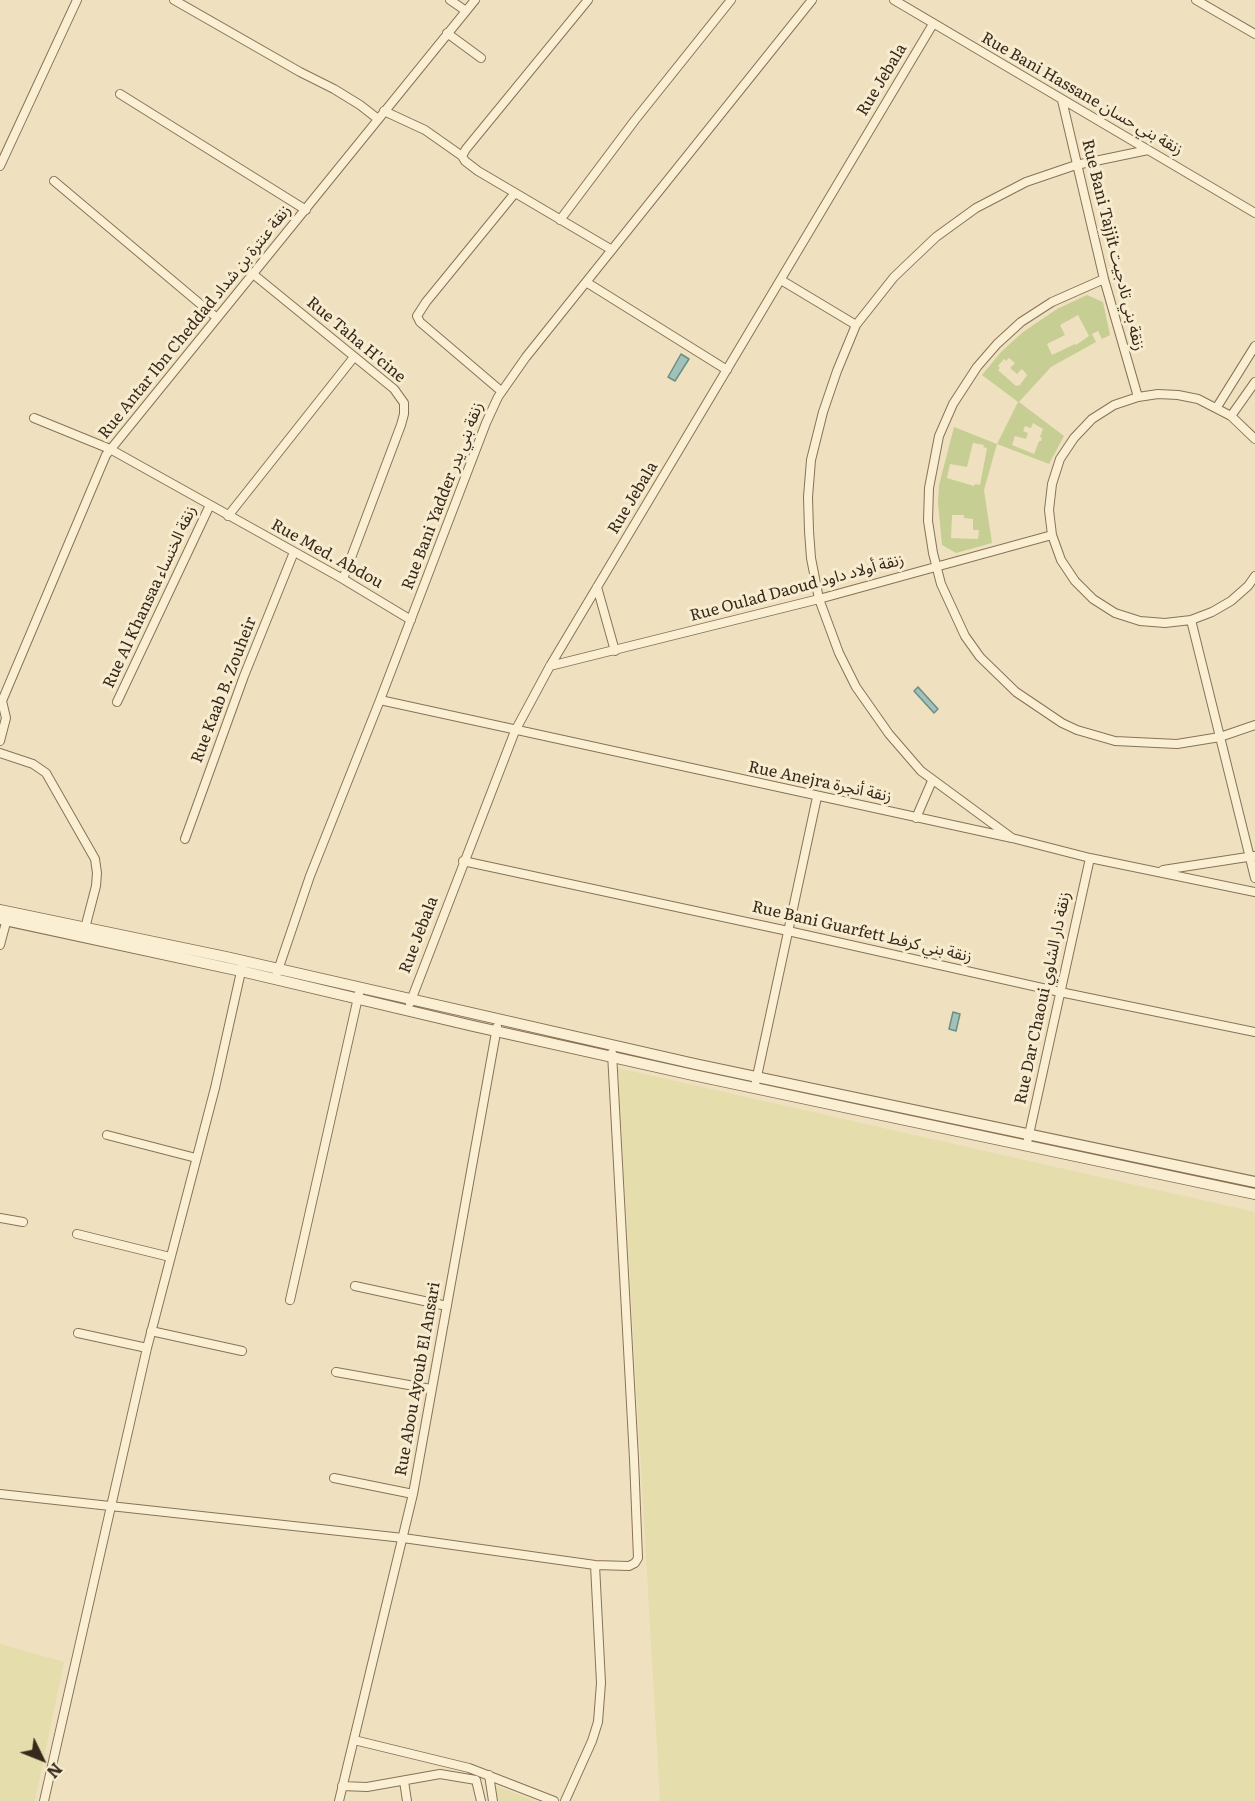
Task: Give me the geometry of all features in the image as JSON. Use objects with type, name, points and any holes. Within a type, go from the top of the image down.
[{"type":"street","points":[[0,166],[77,0]]},
{"type":"street","points":[[174,0],[334,89],[378,119]]},
{"type":"street","points":[[450,0],[465,11]]},
{"type":"street","name":"Rue Antar Ibn Cheddad زنقة عنترة بن شداد","points":[[1,702],[110,449],[475,0]]},
{"type":"street","points":[[462,156],[588,0]]},
{"type":"street","points":[[560,220],[635,120],[731,0]]},
{"type":"street","name":"Rue Bani Yadder زنقة بني يدر","points":[[277,974],[310,876],[486,423],[501,391],[812,0]]},
{"type":"street","name":"Rue Bani Hassane زنقة بني حسان","points":[[894,0],[1255,213]]},
{"type":"street","points":[[1196,0],[1255,34]]},
{"type":"street","name":"Rue Jebala","points":[[409,1005],[515,730],[550,666],[933,24]]},
{"type":"street","points":[[447,33],[481,58]]},
{"type":"street","points":[[120,94],[306,210]]},
{"type":"street","name":"Rue Bani Tajjit زنقة بني تادجيت","points":[[1062,100],[1104,279],[1138,397]]},
{"type":"street","points":[[384,111],[415,123],[462,156],[468,163],[612,250]]},
{"type":"street","points":[[1012,838],[932,781],[908,758],[856,687],[839,653],[819,599],[811,558],[809,531],[808,497],[811,460],[823,412],[856,325],[894,277],[936,237],[976,208],[1026,182],[1076,165],[1148,150]]},
{"type":"street","points":[[54,181],[218,318]]},
{"type":"street","points":[[501,391],[420,322],[417,315],[515,193]]},
{"type":"street","name":"Rue Taha H'cine","points":[[253,274],[400,396],[404,403],[404,414],[343,579]]},
{"type":"street","points":[[1104,279],[1052,302],[1021,322],[976,367],[956,398],[939,436],[931,473],[928,520],[936,566],[964,636],[980,657],[1016,692],[1062,723],[1090,735],[1115,741],[1177,744],[1220,737],[1255,725]]},
{"type":"street","points":[[782,280],[856,325]]},
{"type":"street","points":[[586,282],[727,370]]},
{"type":"street","points":[[1217,407],[1255,346]]},
{"type":"street","points":[[228,516],[354,357]]},
{"type":"street","points":[[1231,416],[1255,382]]},
{"type":"street","points":[[1255,439],[1231,416],[1198,399],[1158,394],[1138,397],[1114,405],[1092,419],[1074,438],[1060,459],[1051,492],[1049,510],[1052,535],[1060,560],[1074,581],[1100,604],[1115,613],[1140,621],[1165,623],[1191,620],[1231,601],[1248,586],[1255,576]]},
{"type":"street","name":"Rue Med. Abdou","points":[[34,418],[110,449],[343,579],[411,620]]},
{"type":"street","name":"Rue Al Khansaa زنقة الخنساء","points":[[117,702],[210,505]]},
{"type":"street","name":"Rue Oulad Daoud زنقة أولاد داود","points":[[550,666],[819,599],[1052,535]]},
{"type":"street","name":"Rue Kaab B. Zouheir","points":[[185,839],[240,687],[294,552]]},
{"type":"street","points":[[597,587],[615,651]]},
{"type":"street","points":[[1191,620],[1253,856],[1255,878]]},
{"type":"street","name":"Rue Anejra زنقة أنجرة","points":[[380,700],[1012,838],[1090,858],[1255,892]]},
{"type":"street","points":[[0,741],[6,722],[1,702]]},
{"type":"street","points":[[0,753],[33,764],[46,773],[95,859],[96,886],[83,933]]},
{"type":"street","points":[[916,818],[932,781]]},
{"type":"street","points":[[755,1083],[818,797]]},
{"type":"street","points":[[1156,871],[1253,856]]},
{"type":"street","name":"Rue Dar Chaoui زنقة دار الشاوي","points":[[1028,1140],[1090,858]]},
{"type":"street","name":"Rue Bani Guarfett زنقة بني كرفط","points":[[463,861],[1060,992],[1255,1032]]},
{"type":"street","points":[[0,945],[4,916],[242,966],[755,1083],[1028,1140],[1255,1182]]},
{"type":"street","points":[[44,1801],[151,1331],[215,1088],[242,966]]},
{"type":"street","points":[[290,1300],[358,993]]},
{"type":"street","name":"Rue Abou Ayoub El Ansari","points":[[339,1801],[413,1494],[497,1026]]},
{"type":"street","points":[[0,1494],[403,1538],[595,1564],[629,1566],[635,1563],[638,1558],[613,1052]]},
{"type":"street","points":[[107,1135],[196,1158]]},
{"type":"street","points":[[1028,1140],[1255,1194]]},
{"type":"street","points":[[0,1218],[23,1222]]},
{"type":"street","points":[[77,1234],[170,1257]]},
{"type":"street","points":[[355,1286],[447,1306]]},
{"type":"street","points":[[151,1331],[242,1351]]},
{"type":"street","points":[[78,1333],[147,1348]]},
{"type":"street","points":[[336,1372],[431,1389]]},
{"type":"street","points":[[334,1478],[413,1494]]},
{"type":"street","points":[[565,1801],[598,1722],[601,1683],[595,1564]]},
{"type":"street","points":[[354,1740],[469,1768],[554,1801]]},
{"type":"street","points":[[342,1786],[367,1787],[440,1774],[472,1778],[478,1783],[481,1801]]},
{"type":"street","points":[[489,1775],[493,1801]]},
{"type":"street","points":[[404,1781],[407,1801]]},
{"type":"shaded area","points":[[618,1068],[1255,1212],[1255,1801],[1060,1801],[1060,1798],[1059,1801],[660,1801]]},
{"type":"shaded area","points":[[0,1644],[64,1662],[35,1801],[0,1801]]},
{"type":"shaded area","points":[[496,1786],[535,1801],[499,1801]]},
{"type":"green space","points":[[1087,295],[1103,302],[1110,335],[1102,339],[1098,331],[1092,334],[1096,342],[1051,367],[1019,402],[1064,436],[1049,464],[997,444],[1018,402],[982,375],[1001,352],[1023,332],[1057,309]],"holes":[[[1078,315],[1089,336],[1076,345],[1052,355],[1047,344],[1065,335],[1060,325]],[[1009,358],[1015,363],[1010,368],[1017,374],[1022,369],[1027,375],[1020,385],[1016,386],[998,370],[1000,368],[998,366],[1004,359],[1006,361]],[[1033,423],[1043,429],[1041,441],[1034,454],[1012,445],[1015,436],[1026,439],[1028,433],[1023,431],[1025,426],[1031,428]]]},
{"type":"green space","points":[[954,427],[997,444],[984,490],[992,543],[956,553],[942,545],[938,503],[939,485]],"holes":[[[973,443],[984,445],[983,447],[987,448],[980,485],[975,484],[974,486],[947,478],[950,464],[967,467]],[[952,515],[964,515],[964,518],[973,519],[973,530],[979,530],[978,539],[951,538]]]},
{"type":"water","points":[[681,354],[689,359],[675,381],[668,377]]},
{"type":"water","points":[[918,687],[938,709],[934,713],[914,691]]},
{"type":"water","points":[[953,1012],[960,1014],[956,1031],[949,1029]]}]
